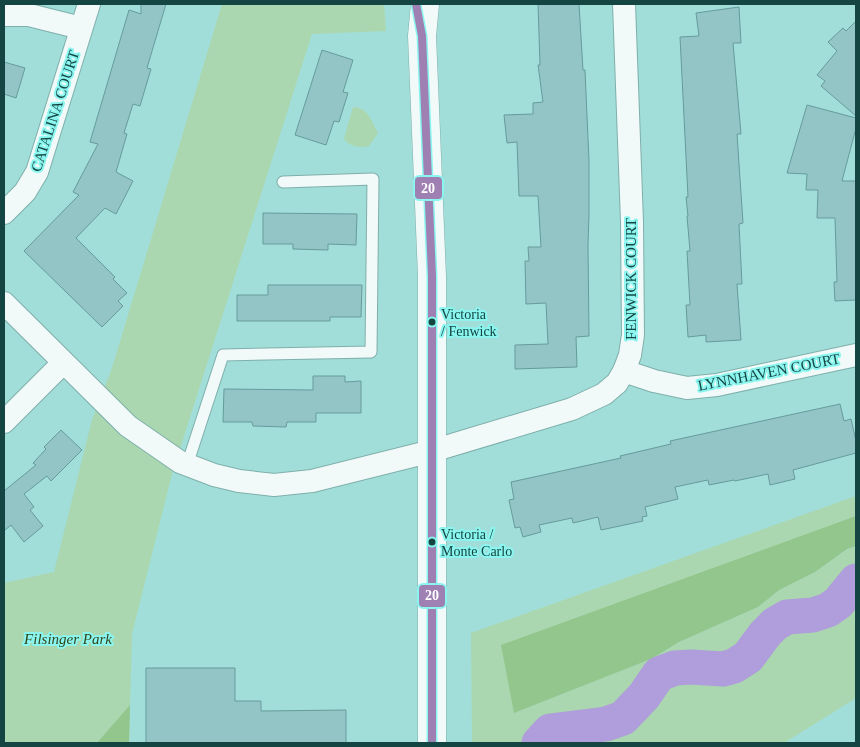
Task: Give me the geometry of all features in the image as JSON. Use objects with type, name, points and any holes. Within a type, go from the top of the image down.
[{"type":"main road","points":[[416,4],[422,36]]},
{"type":"main road","points":[[425,4],[422,36],[432,276],[432,743]]},
{"type":"street","name":"CATALINA COURT","points":[[4,214],[25,192],[37,172],[89,4]]},
{"type":"street","name":"FENWICK COURT","points":[[4,303],[128,426],[180,462],[214,475],[239,481],[274,485],[312,481],[432,451],[572,409],[604,394],[617,383],[624,371],[634,335],[624,4]]},
{"type":"street","points":[[4,15],[29,14],[81,28]]},
{"type":"street","name":"LYNNHAVEN COURT","points":[[624,371],[654,381],[687,388],[717,385],[856,355]]},
{"type":"street","points":[[4,422],[63,363]]},
{"type":"lane","points":[[187,465],[223,355],[371,352],[373,179],[283,182]]},
{"type":"green space","name":"Filsinger Park","points":[[222,4],[384,4],[386,31],[312,34],[172,474],[132,634],[129,743],[4,743],[4,583],[54,572],[92,420],[112,368]]},
{"type":"green space","points":[[353,107],[366,112],[378,133],[369,146],[355,146],[349,144],[344,139]]},
{"type":"green space","points":[[856,496],[856,516],[514,713],[651,659],[679,642],[758,607],[779,590],[815,572],[847,549],[856,546],[856,698],[784,743],[472,743],[471,633]]},
{"type":"green space","points":[[856,516],[856,546],[847,549],[815,572],[779,590],[758,607],[679,642],[651,659],[514,713],[501,645]]},
{"type":"green space","points":[[130,705],[129,743],[97,743]]},
{"type":"building","points":[[141,4],[166,4],[147,68],[151,69],[140,106],[133,104],[124,133],[127,134],[116,172],[133,181],[116,214],[105,208],[76,238],[115,277],[113,279],[127,293],[118,301],[123,306],[102,327],[24,251],[79,195],[73,192],[98,144],[90,142],[129,10],[141,14]]},
{"type":"building","points":[[538,4],[579,4],[583,70],[585,70],[589,161],[589,336],[576,337],[577,367],[515,369],[515,345],[548,344],[546,303],[526,304],[525,261],[529,261],[528,247],[541,247],[538,196],[519,196],[517,142],[507,143],[504,115],[533,114],[533,103],[543,102],[538,65],[540,65]]},
{"type":"building","points":[[739,7],[741,43],[733,43],[741,134],[737,134],[743,223],[739,224],[742,284],[737,284],[741,340],[706,342],[706,335],[688,337],[686,305],[690,305],[687,251],[690,251],[680,37],[699,36],[696,13]]},
{"type":"building","points":[[856,21],[856,116],[821,86],[825,81],[817,75],[837,51],[828,42],[843,28],[846,31]]},
{"type":"building","points":[[322,50],[353,60],[343,92],[348,93],[339,122],[334,121],[326,145],[295,135]]},
{"type":"building","points":[[4,62],[25,68],[16,98],[4,94]]},
{"type":"building","points":[[807,105],[856,118],[856,128],[842,181],[856,181],[856,300],[835,301],[834,282],[837,282],[835,218],[817,218],[818,190],[806,190],[807,174],[787,173]]},
{"type":"building","points":[[263,213],[357,214],[356,245],[328,244],[328,250],[293,249],[293,244],[263,244]]},
{"type":"building","points":[[268,285],[362,285],[361,317],[330,317],[330,321],[237,321],[237,295],[268,295]]},
{"type":"building","points":[[313,376],[345,376],[345,382],[361,381],[361,413],[316,413],[316,422],[287,422],[286,427],[253,426],[252,422],[223,422],[224,389],[313,390]]},
{"type":"building","points":[[840,404],[844,421],[851,419],[856,441],[856,453],[793,470],[795,479],[770,485],[768,474],[709,485],[708,480],[675,487],[678,499],[645,507],[647,516],[642,517],[643,521],[601,530],[598,517],[573,523],[572,518],[539,525],[541,532],[523,537],[520,527],[515,528],[509,500],[514,499],[511,482],[621,458],[620,456],[671,444],[670,441]]},
{"type":"building","points":[[61,430],[82,450],[51,481],[47,476],[24,494],[34,507],[30,510],[43,526],[24,542],[11,525],[4,531],[4,491],[36,465],[33,463],[46,449],[44,447]]},
{"type":"building","points":[[146,668],[235,668],[235,701],[261,701],[261,711],[346,710],[346,743],[146,743]]},
{"type":"waterway","points":[[539,743],[550,731],[606,724],[623,718],[644,696],[659,674],[675,668],[723,669],[734,666],[748,657],[775,624],[787,617],[813,615],[828,610],[838,603],[856,581]]},
{"type":"transit line","name":"20","points":[[416,4],[422,36],[432,276],[432,743]]},
{"type":"place","name":"Victoria / Fenwick","points":[[432,322]]},
{"type":"place","name":"Victoria / Monte Carlo","points":[[432,542]]}]
